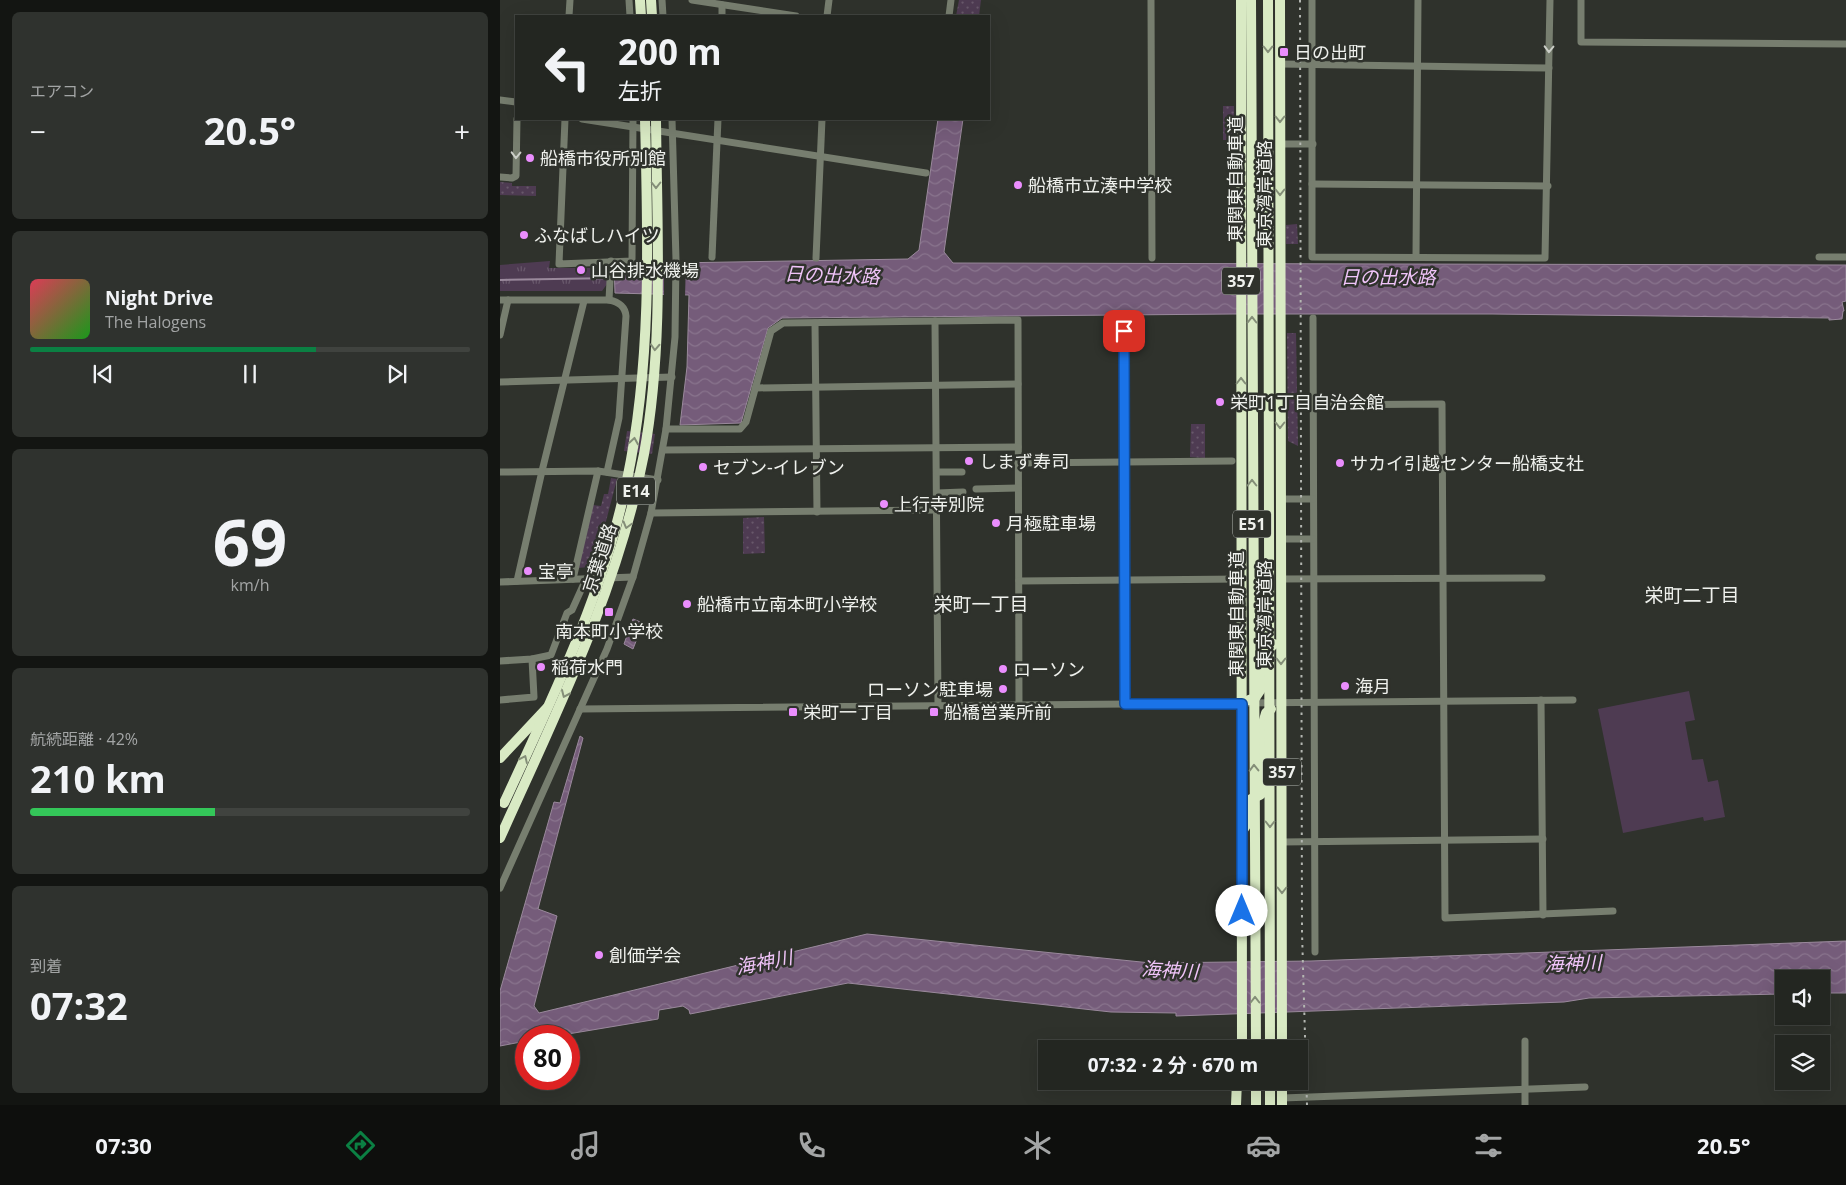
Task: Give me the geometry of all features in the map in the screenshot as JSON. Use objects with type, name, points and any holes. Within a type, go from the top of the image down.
[{"type":"highway","points":[[640,0],[641,15]]},
{"type":"highway","points":[[651,0],[652,15]]},
{"type":"highway","name":"東京湾岸道路","points":[[1241,0],[1242,1040]]},
{"type":"highway","name":"東関東自動車道","points":[[1251,0],[1256,1040]]},
{"type":"highway","name":"東関東自動車道","points":[[1268,0],[1270,1040]]},
{"type":"highway","name":"東京湾岸道路","points":[[1280,0],[1282,1040]]},
{"type":"highway","name":"京葉道路","points":[[502,807],[547,708],[602,571],[618,519],[633,449],[643,374],[647,309],[644,120]]},
{"type":"highway","name":"京葉道路","points":[[500,838],[594,626],[612,574],[636,489],[650,414],[656,318],[656,120]]},
{"type":"highway","points":[[1242,704],[1255,698],[1260,693],[1261,656],[1275,643],[1277,599],[1280,595]]},
{"type":"highway","points":[[1242,833],[1248,822],[1250,800],[1264,791],[1264,720],[1266,713],[1281,703]]},
{"type":"highway","points":[[500,758],[547,708]]},
{"type":"highway","name":"東京湾岸道路","points":[[1240,1040],[1242,1029]]},
{"type":"highway","points":[[1236,1105],[1237,1090]]},
{"type":"highway","points":[[1242,1090],[1242,1105]]},
{"type":"highway","points":[[1256,1090],[1256,1105]]},
{"type":"highway","points":[[1270,1090],[1270,1105]]},
{"type":"street","points":[[569,15],[570,0]]},
{"type":"street","points":[[630,0],[630,15]]},
{"type":"street","points":[[662,0],[663,15]]},
{"type":"street","points":[[692,0],[790,15]]},
{"type":"street","points":[[827,15],[829,0]]},
{"type":"street","points":[[949,15],[951,0]]},
{"type":"street","points":[[1151,0],[1152,258]]},
{"type":"street","points":[[1312,0],[1312,257],[1545,258],[1548,186],[1550,0]]},
{"type":"street","points":[[1416,256],[1418,0]]},
{"type":"street","points":[[1580,0],[1581,42],[1846,44]]},
{"type":"street","points":[[1280,64],[1549,68]]},
{"type":"street","points":[[500,100],[515,102]]},
{"type":"street","points":[[500,178],[516,176],[517,120]]},
{"type":"street","points":[[565,120],[559,264],[632,261],[633,120]]},
{"type":"street","points":[[588,120],[926,173]]},
{"type":"street","points":[[500,888],[607,649],[633,577],[651,513],[663,450],[672,377],[676,298],[674,134],[672,120]]},
{"type":"street","points":[[712,257],[718,120]]},
{"type":"street","points":[[816,258],[822,120]]},
{"type":"street","points":[[1280,144],[1312,144]]},
{"type":"street","points":[[1312,184],[1548,186]]},
{"type":"street","points":[[1819,257],[1846,257]]},
{"type":"street","points":[[609,300],[611,261]]},
{"type":"street","points":[[500,300],[609,300],[622,304],[626,316],[619,418],[607,472]]},
{"type":"street","points":[[500,335],[508,300]]},
{"type":"street","points":[[517,581],[584,301]]},
{"type":"street","points":[[1124,318],[1125,704]]},
{"type":"street","points":[[1313,318],[1315,952]]},
{"type":"street","points":[[666,429],[740,429],[746,422],[772,331],[783,323],[1018,320],[1019,705]]},
{"type":"street","points":[[935,321],[938,706]]},
{"type":"street","points":[[815,323],[817,512]]},
{"type":"street","points":[[500,382],[672,377]]},
{"type":"street","points":[[755,388],[1018,384]]},
{"type":"street","points":[[1313,405],[1442,404],[1445,918],[1613,911]]},
{"type":"street","points":[[663,450],[1018,447]]},
{"type":"street","points":[[1018,463],[1232,461]]},
{"type":"street","points":[[572,579],[598,471]]},
{"type":"street","points":[[500,472],[598,471],[658,480]]},
{"type":"street","points":[[937,472],[962,472]]},
{"type":"street","points":[[976,489],[1018,488]]},
{"type":"street","points":[[937,493],[963,492]]},
{"type":"street","points":[[1280,499],[1313,499]]},
{"type":"street","points":[[651,513],[937,510]]},
{"type":"street","points":[[1280,539],[1313,539]]},
{"type":"street","points":[[500,582],[633,577]]},
{"type":"street","points":[[1280,579],[1542,578]]},
{"type":"street","points":[[500,661],[532,659],[551,655],[567,613],[572,610],[586,579]]},
{"type":"street","points":[[1019,581],[1242,579]]},
{"type":"street","points":[[500,700],[533,698],[532,659]]},
{"type":"street","points":[[1541,700],[1543,915]]},
{"type":"street","points":[[580,709],[1573,700]]},
{"type":"street","points":[[1282,842],[1543,839]]},
{"type":"street","points":[[1525,1041],[1525,1105]]},
{"type":"street","points":[[1282,1101],[1585,1087]]},
{"type":"green space","points":[[959,0],[981,0],[979,15],[956,15]]},
{"type":"green space","points":[[1223,106],[1234,106],[1234,140],[1223,140]]},
{"type":"green space","points":[[500,182],[512,183],[512,186],[536,186],[536,196],[500,195]]},
{"type":"green space","points":[[1297,224],[1298,244],[1286,244],[1286,225]]},
{"type":"green space","points":[[550,261],[549,268],[607,268],[607,284],[602,291],[500,291],[500,265]]},
{"type":"green space","points":[[1287,333],[1296,333],[1298,446],[1288,441]]},
{"type":"green space","points":[[1191,424],[1205,424],[1205,458],[1190,457]]},
{"type":"green space","points":[[627,431],[655,434],[652,454],[624,451]]},
{"type":"green space","points":[[611,478],[617,479],[604,529],[591,567],[577,568],[593,505],[601,506],[604,494],[608,494]]},
{"type":"green space","points":[[764,517],[765,553],[743,554],[743,518]]},
{"type":"green space","points":[[1689,691],[1695,720],[1685,722],[1692,760],[1703,759],[1708,782],[1718,780],[1725,817],[1704,821],[1703,817],[1623,833],[1598,709]]},
{"type":"water","name":"日の出水路","points":[[938,120],[963,120],[944,252],[953,263],[1846,265],[1846,301],[1842,302],[1844,311],[1842,319],[1829,320],[1829,318],[1492,314],[782,318],[768,328],[741,423],[680,425],[687,367],[689,295],[615,293],[614,264],[908,259],[919,250]]},
{"type":"water","points":[[633,619],[643,623],[633,649],[624,644]]},
{"type":"water","name":"海神川","points":[[580,736],[583,738],[538,909],[557,916],[534,1006],[539,1013],[867,934],[1151,963],[1311,961],[1846,941],[1846,993],[1830,993],[1830,970],[1775,970],[1775,994],[1589,998],[1564,1002],[1176,1016],[1176,1013],[1111,1012],[848,983],[690,1014],[689,1010],[683,1006],[659,1010],[658,1019],[580,1032],[580,1025],[515,1025],[515,1043],[500,1046],[500,991],[554,802],[560,803]]},
{"type":"pier","points":[[686,260],[685,297],[664,297],[664,261]]},
{"type":"waterway","points":[[500,280],[616,278]]},
{"type":"railway","points":[[1300,0],[1302,932],[1307,1105]]},
{"type":"place","name":"日の出町","points":[[1284,52]]},
{"type":"place","name":"船橋市役所別館","points":[[530,158]]},
{"type":"place","name":"船橋市立湊中学校","points":[[1018,185]]},
{"type":"place","name":"ふなばしハイツ","points":[[524,235]]},
{"type":"place","name":"山谷排水機場","points":[[581,270]]},
{"type":"place","name":"栄町1丁目自治会館","points":[[1220,402]]},
{"type":"place","name":"しまず寿司","points":[[969,461]]},
{"type":"place","name":"サカイ引越センター船橋支社","points":[[1340,463]]},
{"type":"place","name":"セブン-イレブン","points":[[703,467]]},
{"type":"place","name":"上行寺別院","points":[[884,504]]},
{"type":"place","name":"月極駐車場","points":[[996,523]]},
{"type":"place","name":"宝亭","points":[[528,571]]},
{"type":"place","name":"船橋市立南本町小学校","points":[[687,604]]},
{"type":"place","name":"南本町小学校","points":[[609,612]]},
{"type":"place","name":"稲荷水門","points":[[541,667]]},
{"type":"place","name":"ローソン","points":[[1003,669]]},
{"type":"place","name":"海月","points":[[1345,686]]},
{"type":"place","name":"ローソン駐車場","points":[[1003,689]]},
{"type":"place","name":"栄町一丁目","points":[[793,712]]},
{"type":"place","name":"船橋営業所前","points":[[934,712]]},
{"type":"place","name":"創価学会","points":[[599,955]]},
{"type":"district","name":"栄町二丁目","points":[[1692,595]]},
{"type":"district","name":"栄町一丁目","points":[[981,604]]},
{"type":"route","points":[[1124,331],[1125,704],[1242,704],[1242,911]]}]
